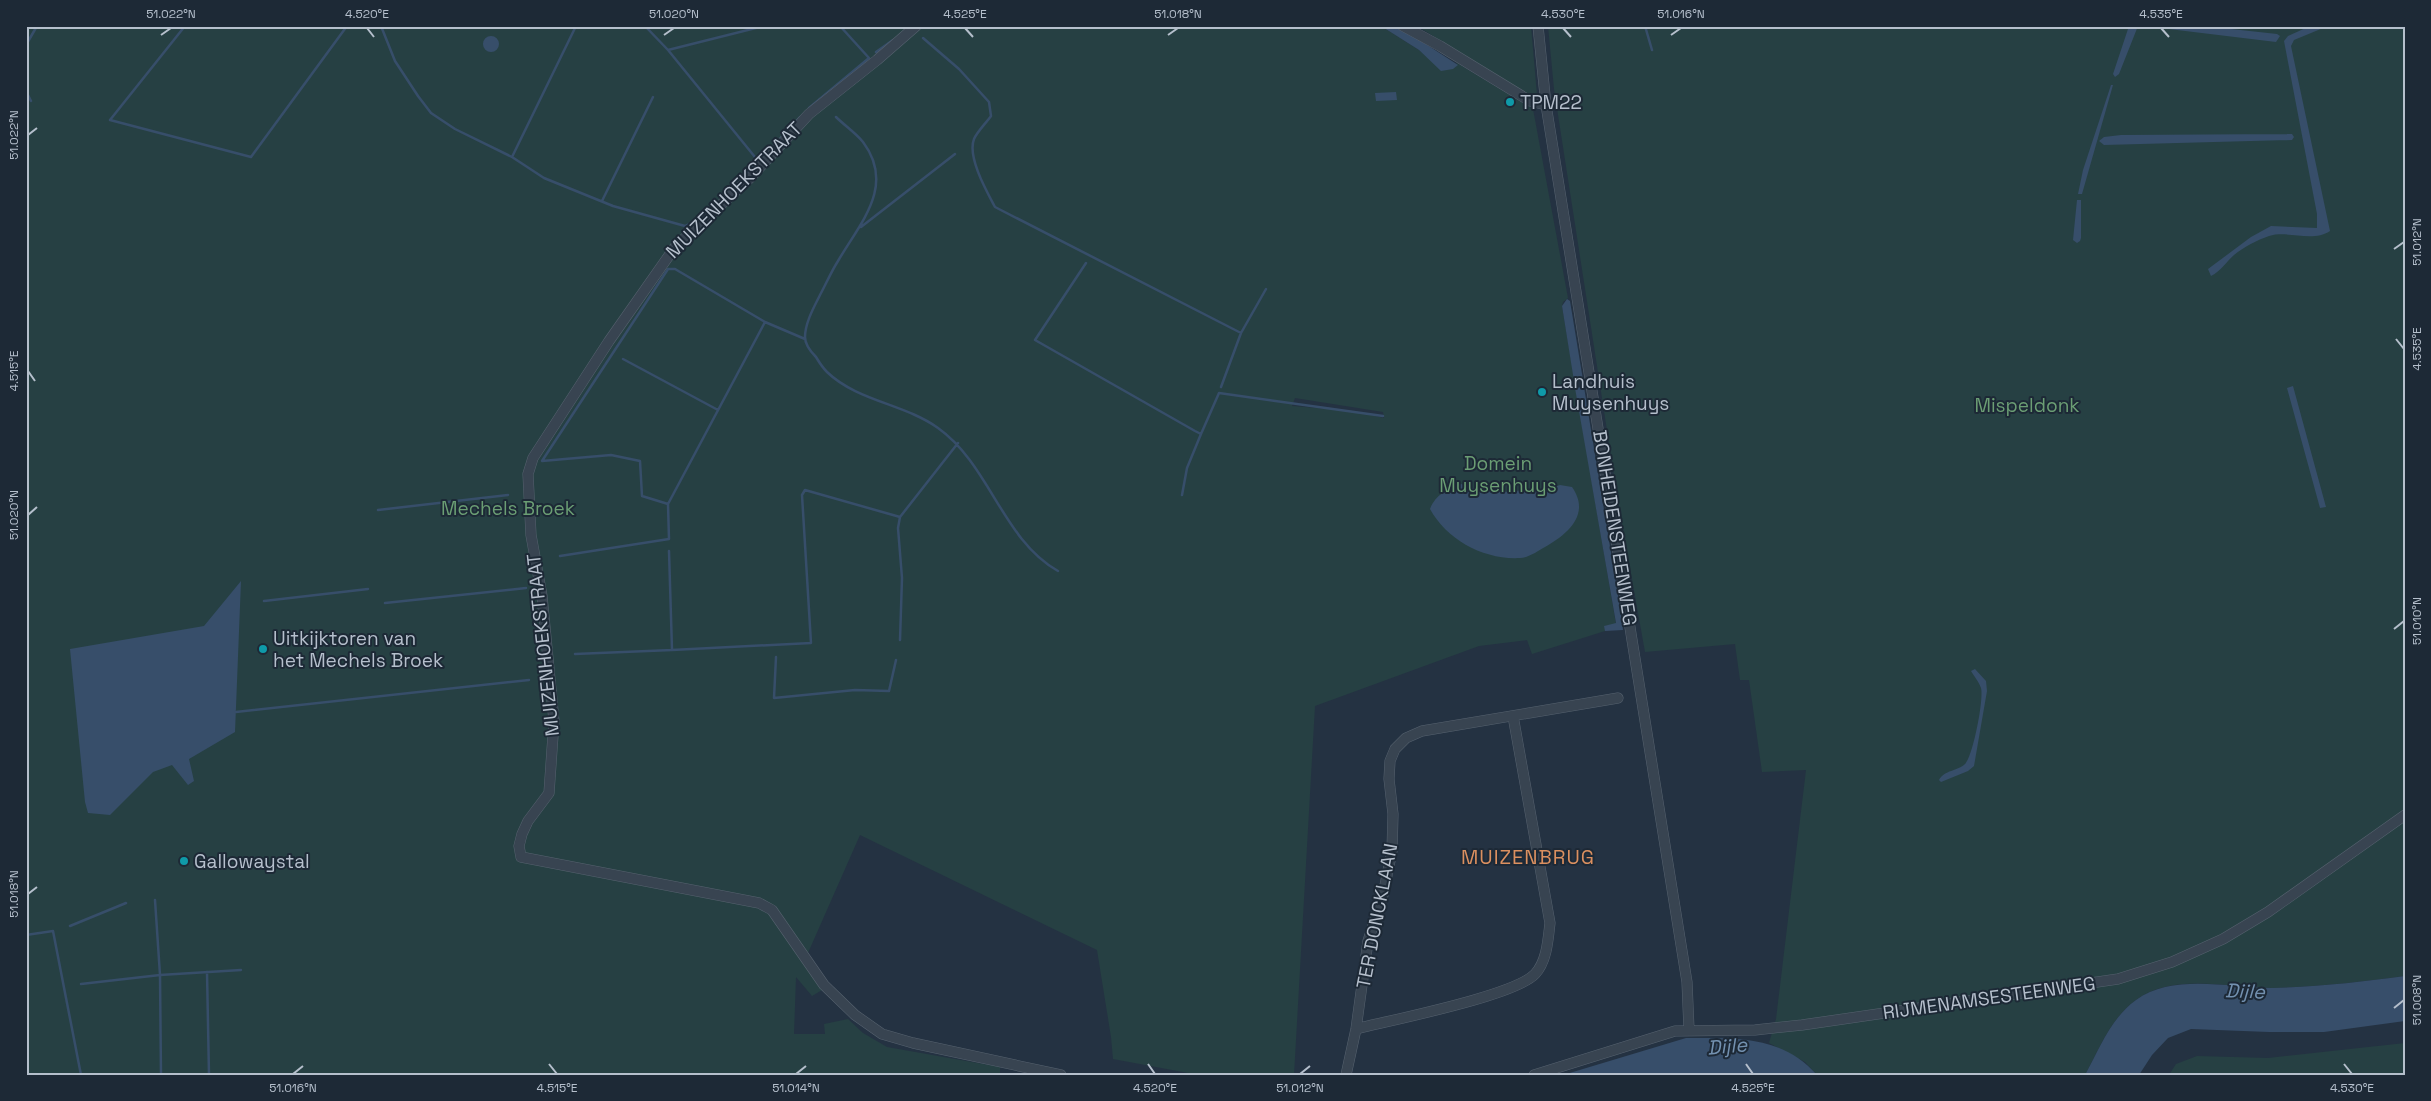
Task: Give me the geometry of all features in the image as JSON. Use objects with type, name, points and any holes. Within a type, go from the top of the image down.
[{"type":"street","name":"MUIZENHOEKSTRAAT","points":[[916,26],[809,114],[750,178],[674,247],[609,341],[533,458],[528,474],[531,535],[542,596],[554,721],[549,793],[528,821],[519,846],[521,856],[758,903],[772,910],[824,985],[854,1015],[882,1034],[912,1043],[1061,1075]]},
{"type":"street","points":[[1403,26],[1440,46],[1530,101],[1546,105]]},
{"type":"street","name":"BONHEIDENSTEENWEG","points":[[1538,26],[1546,105],[1687,982],[1688,1030]]},
{"type":"street","name":"TER DONCKLAAN","points":[[1346,1075],[1356,1029],[1368,941],[1383,895],[1392,851],[1393,814],[1389,779],[1390,761],[1395,749],[1406,738],[1422,731],[1618,698]]},
{"type":"street","points":[[1356,1029],[1445,1008],[1518,985],[1535,974],[1546,953],[1550,923],[1513,716]]},
{"type":"street","name":"RIJMENAMSESTEENWEG","points":[[1534,1075],[1668,1033],[1688,1030],[1755,1030],[1786,1027],[2118,979],[2172,962],[2223,939],[2268,912],[2405,815]]},
{"type":"green space","name":"Mechels Broek","points":[[26,26],[1381,26],[1427,57],[1455,66],[1457,63],[1533,109],[1568,298],[1563,302],[1562,306],[1616,624],[1605,626],[1605,631],[1532,654],[1527,640],[1479,646],[1315,706],[1294,1075],[1199,1075],[1113,1059],[1097,950],[860,835],[804,962],[822,990],[812,996],[796,977],[794,1034],[825,1034],[824,1024],[848,1019],[863,1033],[887,1047],[1000,1067],[1000,1075],[26,1075]],"holes":[[[1295,398],[1383,412],[1384,418],[1354,411],[1292,406]]]},
{"type":"green space","points":[[1417,26],[1531,26],[1537,95],[1529,95]]},
{"type":"green space","name":"Mispeldonk","points":[[1548,26],[2405,26],[2405,976],[2339,984],[2272,988],[2220,984],[2167,986],[2151,991],[2136,1000],[2119,1016],[2106,1034],[2085,1075],[1817,1075],[1805,1062],[1769,1043],[1776,1019],[1806,770],[1762,772],[1749,680],[1740,680],[1735,644],[1645,652],[1618,501],[1554,89]]},
{"type":"green space","points":[[2405,1043],[2405,1075],[2169,1075],[2176,1064],[2197,1056],[2268,1058]]},
{"type":"water","points":[[1381,26],[1398,26],[1458,65],[1453,69],[1441,71],[1419,50]]},
{"type":"water","points":[[2129,26],[2138,26],[2119,74],[2115,77],[2113,74]]},
{"type":"water","points":[[2144,26],[2204,26],[2277,34],[2280,36],[2276,42]]},
{"type":"water","points":[[2310,26],[2328,26],[2294,40],[2291,46],[2330,231],[2316,236],[2284,234],[2269,236],[2238,252],[2218,272],[2211,276],[2208,269],[2251,237],[2271,226],[2317,228],[2317,214],[2284,41],[2288,36]]},
{"type":"water","points":[[491,36],[499,44],[491,52],[483,44]]},
{"type":"water","points":[[2111,85],[2113,85],[2082,194],[2078,194],[2083,170]]},
{"type":"water","points":[[1396,92],[1397,100],[1376,101],[1375,93]]},
{"type":"water","points":[[2292,134],[2294,137],[2292,140],[2104,145],[2099,141],[2104,137],[2121,135]]},
{"type":"water","points":[[2077,200],[2081,200],[2081,238],[2077,243],[2073,240]]},
{"type":"water","points":[[1567,299],[1570,301],[1583,380],[1574,381],[1562,306]]},
{"type":"water","points":[[2293,386],[2326,507],[2320,508],[2287,388]]},
{"type":"water","points":[[1584,387],[1623,630],[1605,631],[1604,626],[1616,623],[1575,388]]},
{"type":"water","points":[[1461,484],[1475,489],[1509,492],[1535,488],[1544,490],[1560,485],[1572,487],[1579,506],[1578,514],[1569,529],[1562,536],[1533,554],[1520,558],[1493,556],[1480,552],[1456,539],[1437,520],[1430,509],[1439,496]]},
{"type":"water","points":[[241,581],[235,732],[189,759],[194,781],[188,785],[172,765],[153,772],[110,815],[88,813],[85,802],[70,649],[204,626]]},
{"type":"water","points":[[1975,669],[1986,681],[1987,691],[1974,766],[1968,771],[1941,782],[1939,780],[1944,774],[1965,764],[1971,750],[1982,694],[1981,688],[1971,671]]},
{"type":"water","name":"Dijle","points":[[2405,976],[2405,1021],[2324,1032],[2191,1029],[2168,1038],[2152,1055],[2139,1075],[2085,1075],[2106,1034],[2119,1016],[2136,1000],[2151,992],[2167,987],[2184,984],[2202,984],[2272,988],[2339,984]]},
{"type":"water","name":"Dijle","points":[[1686,1038],[1740,1039],[1773,1046],[1789,1052],[1817,1075],[1563,1075]]},
{"type":"waterway","points":[[26,45],[37,26]]},
{"type":"waterway","points":[[185,26],[110,120],[251,157],[347,26]]},
{"type":"waterway","points":[[381,26],[395,61],[418,96],[431,113],[455,129],[512,157],[544,178],[613,206],[685,226],[697,220]]},
{"type":"waterway","points":[[512,157],[576,26]]},
{"type":"waterway","points":[[645,26],[668,50],[759,162],[757,163]]},
{"type":"waterway","points":[[668,50],[764,26]]},
{"type":"waterway","points":[[809,108],[869,58],[840,26]]},
{"type":"waterway","points":[[1645,26],[1652,50]]},
{"type":"waterway","points":[[923,38],[959,69],[989,102],[991,116],[975,136],[973,155],[987,193],[995,207],[1241,333],[1266,289]]},
{"type":"waterway","points":[[876,52],[893,40]]},
{"type":"waterway","points":[[26,91],[31,101]]},
{"type":"waterway","points":[[602,201],[653,97]]},
{"type":"waterway","points":[[765,155],[800,117]]},
{"type":"waterway","points":[[836,117],[863,142],[872,158],[876,174],[875,189],[871,204],[864,218],[833,269],[810,315],[805,332],[807,345],[826,370],[839,382],[852,390],[925,420],[956,443],[971,461],[1023,540],[1039,557],[1058,571]]},
{"type":"waterway","points":[[861,227],[955,154]]},
{"type":"waterway","points":[[738,183],[753,167]]},
{"type":"waterway","points":[[1086,263],[1035,340],[1195,431],[1201,434],[1219,393],[1383,416]]},
{"type":"waterway","points":[[668,504],[642,496],[640,461],[611,455],[542,461],[668,269],[675,269],[765,322]]},
{"type":"waterway","points":[[560,556],[669,539],[668,504],[765,322],[805,339]]},
{"type":"waterway","points":[[1221,387],[1241,333]]},
{"type":"waterway","points":[[623,359],[718,410]]},
{"type":"waterway","points":[[1182,495],[1187,468],[1201,434]]},
{"type":"waterway","points":[[672,650],[811,643],[802,495],[805,490],[900,517],[958,443]]},
{"type":"waterway","points":[[378,510],[508,495]]},
{"type":"waterway","points":[[900,517],[898,528],[902,578],[900,640]]},
{"type":"waterway","points":[[575,654],[672,650],[669,551]]},
{"type":"waterway","points":[[385,603],[526,588]]},
{"type":"waterway","points":[[264,601],[368,589]]},
{"type":"waterway","points":[[776,657],[774,698],[855,690],[889,691],[896,660]]},
{"type":"waterway","points":[[236,712],[529,680]]},
{"type":"waterway","points":[[155,900],[160,975],[161,1075]]},
{"type":"waterway","points":[[70,926],[126,903]]},
{"type":"waterway","points":[[26,935],[53,931],[81,1075]]},
{"type":"waterway","points":[[81,984],[160,975],[241,970]]},
{"type":"waterway","points":[[207,972],[209,1075]]},
{"type":"place","name":"TPM22","points":[[1510,102]]},
{"type":"place","name":"Landhuis Muysenhuys","points":[[1542,392]]},
{"type":"place","name":"Uitkijktoren van het Mechels Broek","points":[[263,649]]},
{"type":"place","name":"Gallowaystal","points":[[184,861]]},
{"type":"district","name":"MUIZENBRUG","points":[[1528,857]]},
{"type":"park label","name":"Domein Muysenhuys","points":[[1498,474]]}]
